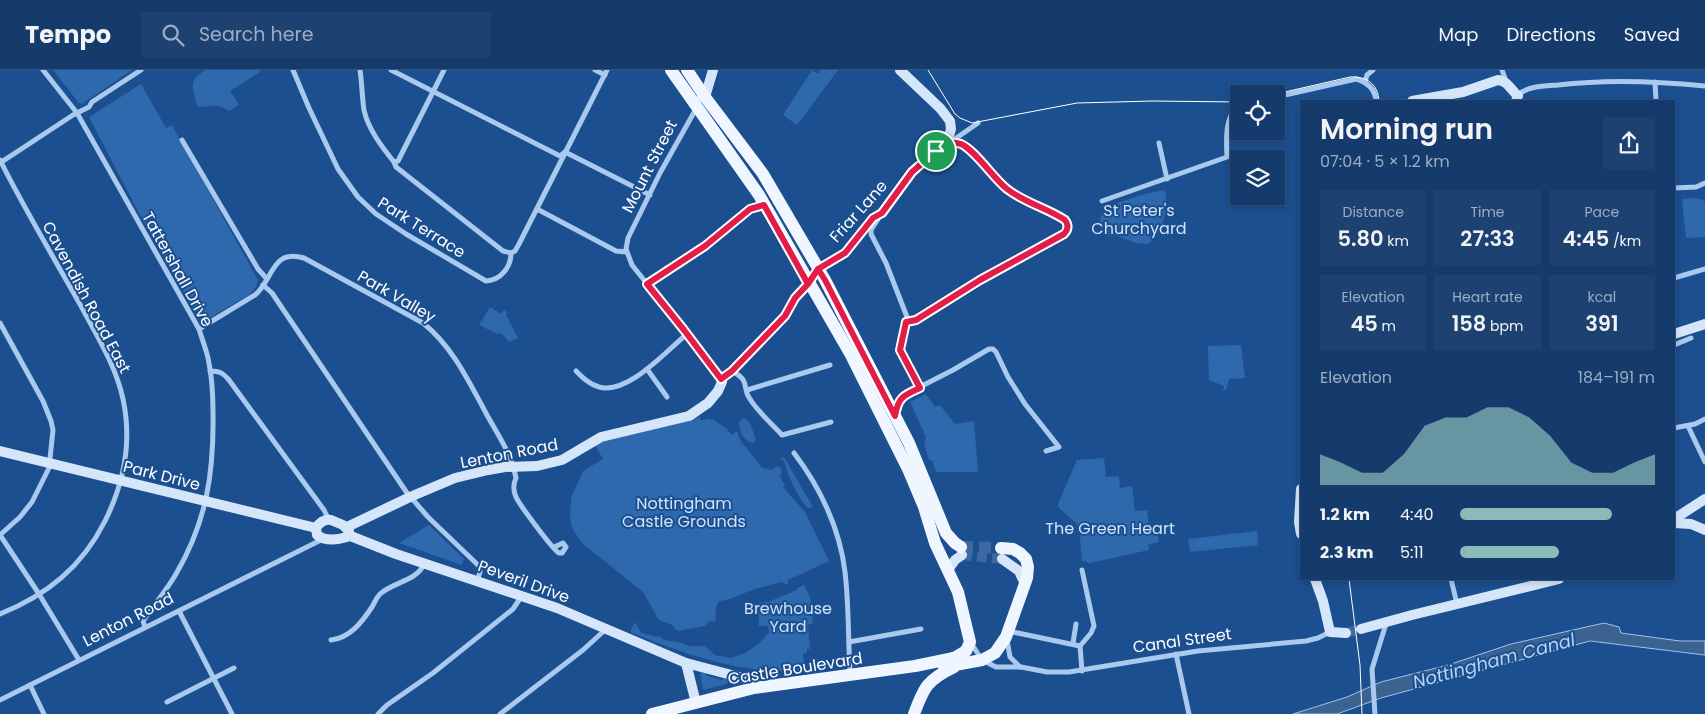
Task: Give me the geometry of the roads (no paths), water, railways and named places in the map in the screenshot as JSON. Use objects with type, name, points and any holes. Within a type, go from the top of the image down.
[{"type":"main road","points":[[672,70],[762,174],[818,269],[895,416],[917,460],[946,533],[962,551]]},
{"type":"main road","points":[[687,70],[701,102],[764,205],[808,284],[851,355],[908,469],[924,507],[935,543],[962,605],[970,642],[966,651],[956,661],[927,684],[914,714]]},
{"type":"main road","name":"Friar Lane","points":[[808,284],[818,269]]},
{"type":"main road","points":[[982,660],[995,653],[1007,634],[1025,584],[1028,567],[1026,559],[1013,549],[1002,553]]},
{"type":"main road","name":"Castle Boulevard","points":[[652,714],[754,688],[923,665],[982,660]]},
{"type":"main road","points":[[919,700],[923,665]]},
{"type":"street","name":"Tattershall Drive","points":[[43,70],[77,113],[199,329],[208,359],[214,432],[206,501],[190,547],[172,580],[143,621],[145,628]]},
{"type":"street","points":[[0,162],[89,107],[92,102],[141,70]]},
{"type":"street","name":"Park Terrace","points":[[293,70],[313,117],[341,174],[350,188],[367,206],[406,234],[486,281],[496,279],[503,273],[509,264],[511,253]]},
{"type":"street","points":[[360,70],[363,103],[367,120],[396,167],[504,251],[511,253],[515,251],[606,73],[595,70]]},
{"type":"street","points":[[391,70],[560,156],[565,152]]},
{"type":"street","points":[[394,162],[398,161],[444,70]]},
{"type":"street","name":"Mount Street","points":[[626,252],[628,238],[660,173],[701,102],[713,70]]},
{"type":"street","name":"Friar Lane","points":[[818,269],[845,253],[873,218],[882,213],[912,172],[948,139],[950,125],[946,114],[900,70]]},
{"type":"street","points":[[1365,82],[1367,74],[1373,70]]},
{"type":"street","points":[[1502,70],[1507,84],[1517,98],[1527,90],[1563,84],[1606,81],[1705,86]]},
{"type":"street","points":[[1285,95],[1350,80],[1365,82],[1374,91],[1376,100]]},
{"type":"street","points":[[1418,100],[1463,92],[1498,80],[1507,84]]},
{"type":"street","points":[[1655,82],[1656,100]]},
{"type":"street","points":[[1102,201],[1227,157],[1226,126],[1230,115]]},
{"type":"street","points":[[936,151],[978,123]]},
{"type":"street","points":[[182,140],[258,269],[267,279],[256,296],[199,329]]},
{"type":"street","points":[[1159,143],[1167,178]]},
{"type":"street","points":[[906,322],[916,320],[980,280],[1037,250],[1064,234],[1068,228],[1068,223],[1065,220],[1022,199],[1007,189],[968,149],[960,144],[946,144]]},
{"type":"street","points":[[565,152],[650,195]]},
{"type":"street","name":"Cavendish Road East","points":[[0,162],[95,332],[115,373],[126,415],[126,452],[122,480],[108,514],[91,546],[65,576],[39,594],[0,614]]},
{"type":"street","points":[[1675,188],[1696,187],[1705,183]]},
{"type":"street","points":[[647,284],[705,246],[750,209],[764,205]]},
{"type":"street","points":[[537,209],[616,251],[626,252],[632,265],[686,332],[721,381]]},
{"type":"street","points":[[882,213],[871,230],[872,237],[886,263],[907,317],[900,350],[920,388]]},
{"type":"street","points":[[860,234],[867,233],[872,237]]},
{"type":"street","name":"Park Valley","points":[[267,279],[278,262],[284,257],[294,255],[304,258],[423,323],[437,336],[459,364],[510,456],[514,467]]},
{"type":"street","points":[[1675,278],[1705,269]]},
{"type":"street","name":"Friar Lane","points":[[721,381],[785,316],[795,298],[808,284]]},
{"type":"street","points":[[264,285],[272,293],[410,497],[479,566],[480,572],[477,581]]},
{"type":"street","points":[[0,323],[43,402],[51,421],[53,442],[50,463],[32,502],[20,517],[0,535],[79,660]]},
{"type":"street","points":[[1675,334],[1705,324]]},
{"type":"street","points":[[576,371],[593,385],[605,388],[627,382],[647,369],[686,332]]},
{"type":"street","points":[[1675,345],[1691,338]]},
{"type":"street","points":[[895,416],[898,402],[904,394],[920,388],[989,349],[993,349],[1024,404],[1059,447],[1046,452]]},
{"type":"street","points":[[747,390],[830,365]]},
{"type":"street","points":[[647,369],[667,397]]},
{"type":"street","points":[[210,371],[218,371],[229,380],[324,510],[329,520]]},
{"type":"street","points":[[732,371],[740,375],[745,382],[748,398],[782,435],[831,422]]},
{"type":"street","name":"Lenton Road","points":[[0,700],[323,539],[341,539],[348,531],[410,497],[455,478],[488,470],[536,466],[562,460],[601,436],[689,416],[708,403],[718,391],[721,381]]},
{"type":"street","points":[[1675,428],[1688,426],[1705,419]]},
{"type":"street","points":[[1688,426],[1705,462]]},
{"type":"street","name":"Park Drive","points":[[0,451],[316,528]]},
{"type":"street","points":[[794,453],[814,482],[826,506],[840,545],[845,571],[851,674]]},
{"type":"street","points":[[514,467],[516,478],[514,490],[516,496],[554,547]]},
{"type":"street","points":[[1675,518],[1705,499]]},
{"type":"street","points":[[1300,506],[1300,528]]},
{"type":"street","points":[[323,539],[317,535],[316,528],[323,521],[338,522],[348,531]]},
{"type":"street","points":[[1675,523],[1691,524],[1705,530]]},
{"type":"street","name":"Peveril Drive","points":[[348,531],[424,563],[557,608],[686,663],[743,678],[754,688]]},
{"type":"street","points":[[948,570],[962,551]]},
{"type":"street","points":[[1002,553],[1018,572],[1025,584]]},
{"type":"street","points":[[331,640],[344,636],[356,628],[380,594],[414,576],[419,572],[424,563]]},
{"type":"street","points":[[1082,570],[1094,622],[1094,629],[1080,646],[1082,671]]},
{"type":"street","points":[[1451,580],[1457,604]]},
{"type":"street","points":[[1361,629],[1529,583],[1552,580]]},
{"type":"street","points":[[1316,582],[1323,601],[1330,632]]},
{"type":"street","points":[[378,714],[387,705],[433,673],[513,609],[521,596]]},
{"type":"street","points":[[179,611],[232,714]]},
{"type":"street","points":[[1375,714],[1372,669],[1385,627],[1390,620]]},
{"type":"street","points":[[1073,643],[1076,624]]},
{"type":"street","points":[[500,714],[583,650],[606,629]]},
{"type":"street","points":[[849,642],[921,629]]},
{"type":"street","name":"Canal Street","points":[[982,660],[996,667],[1020,667],[1047,672],[1082,671],[1176,654],[1306,641],[1330,632],[1346,633]]},
{"type":"street","points":[[1020,667],[1010,657],[1007,634],[1073,643],[1080,646]]},
{"type":"street","points":[[970,642],[982,660]]},
{"type":"street","points":[[1176,654],[1190,714]]},
{"type":"street","points":[[686,663],[696,703]]},
{"type":"street","points":[[167,702],[234,668]]},
{"type":"street","points":[[30,685],[44,714]]},
{"type":"water","name":"Nottingham Canal","points":[[1604,623],[1619,627],[1621,633],[1680,641],[1705,641],[1705,655],[1590,641],[1381,698],[1337,714],[1293,714],[1347,697],[1381,682],[1448,665],[1511,644]]},
{"type":"tunnel","points":[[961,547],[1001,548]]},
{"type":"tunnel","points":[[962,555],[1002,559]]},
{"type":"tunnel","points":[[1346,633],[1361,629]]},
{"type":"tram line","points":[[928,70],[955,114],[972,123],[1077,103],[1230,102]]},
{"type":"tram line","points":[[1285,92],[1356,77],[1362,78],[1374,86],[1379,100]]},
{"type":"tram line","points":[[1349,580],[1360,665],[1362,714]]},
{"type":"park label","name":"St Peter's Churchyard","points":[[1139,219]]},
{"type":"park label","name":"Nottingham Castle Grounds","points":[[684,512]]},
{"type":"park label","name":"The Green Heart","points":[[1110,528]]},
{"type":"park label","name":"Brewhouse Yard","points":[[788,617]]}]
